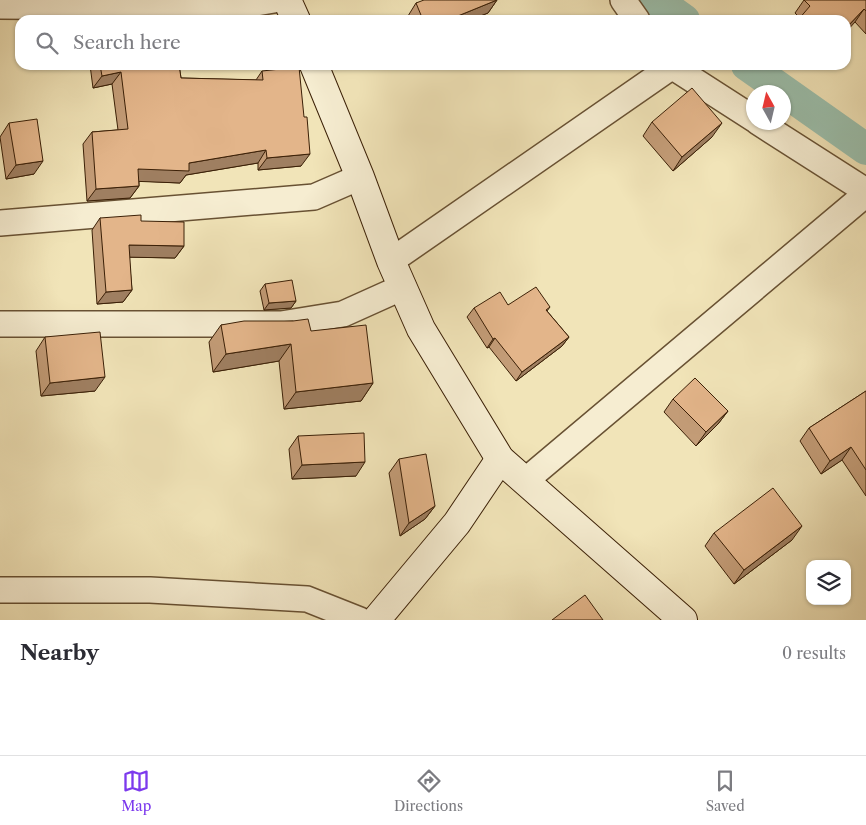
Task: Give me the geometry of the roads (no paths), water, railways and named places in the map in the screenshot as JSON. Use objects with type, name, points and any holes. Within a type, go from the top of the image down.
[{"type":"street","points":[[0,6],[226,8],[274,0]]},
{"type":"street","points":[[287,0],[294,15]]},
{"type":"street","points":[[623,0],[634,15]]},
{"type":"street","points":[[316,70],[360,177],[391,262],[421,329],[500,459],[683,620]]},
{"type":"street","points":[[391,262],[665,70]]},
{"type":"street","points":[[677,70],[746,114]]},
{"type":"street","points":[[525,481],[866,193],[770,130]]},
{"type":"street","points":[[0,223],[314,197],[360,177]]},
{"type":"street","points":[[0,324],[280,324],[343,314],[403,287]]},
{"type":"street","points":[[376,620],[457,523],[500,459]]},
{"type":"street","points":[[0,590],[150,590],[307,599],[360,620]]},
{"type":"waterway","points":[[656,0],[677,15]]},
{"type":"waterway","points":[[754,70],[866,149]]}]
